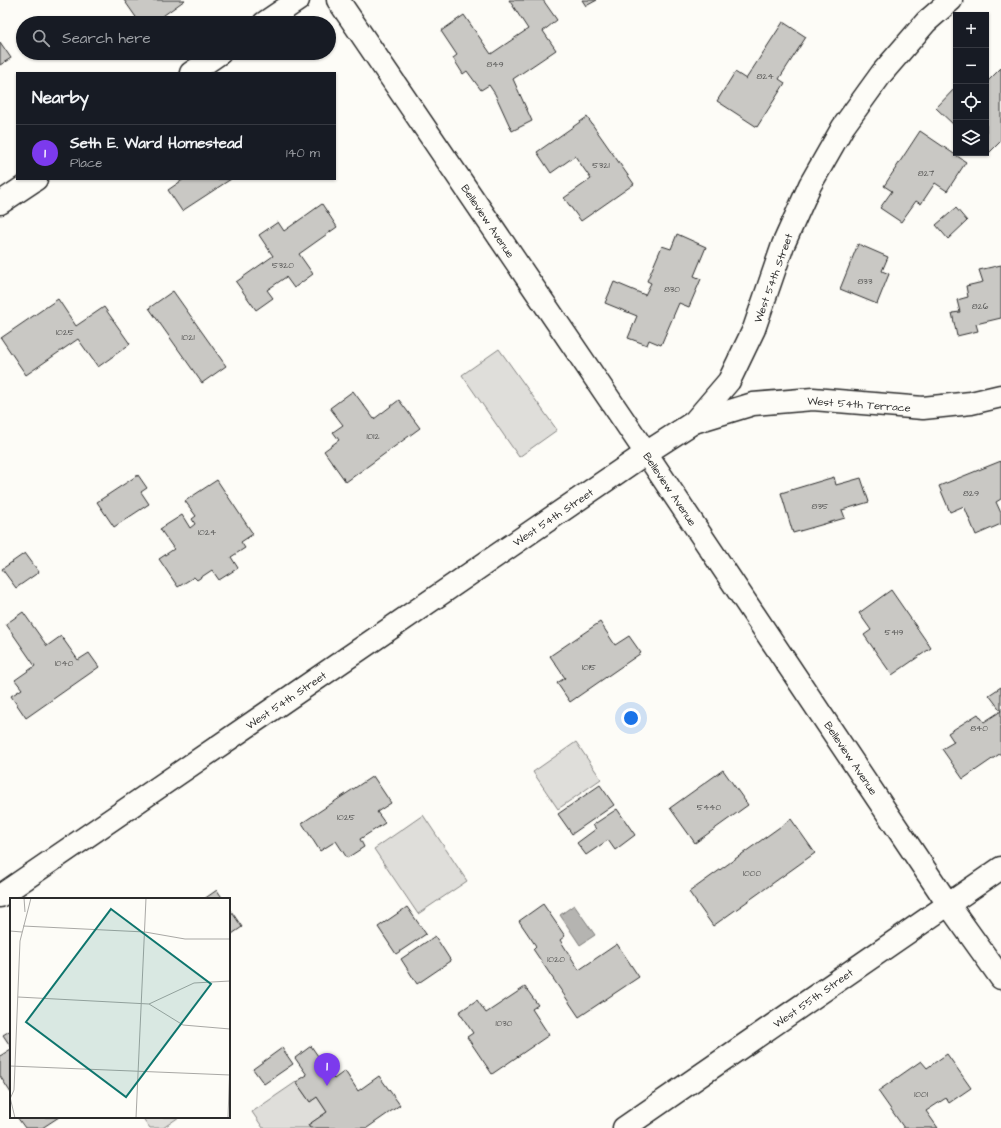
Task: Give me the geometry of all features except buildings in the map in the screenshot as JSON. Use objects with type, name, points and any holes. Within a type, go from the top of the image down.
[{"type":"street","points":[[274,16],[298,0]]},
{"type":"street","name":"Belleview Avenue","points":[[338,0],[646,453],[948,904],[1001,978]]},
{"type":"street","name":"West 54th Street","points":[[0,896],[646,453],[694,422],[729,381],[754,329],[786,238],[810,185],[843,127],[882,73],[926,22],[951,0]]},
{"type":"street","points":[[192,72],[210,60]]},
{"type":"street","points":[[0,203],[34,180]]},
{"type":"street","name":"West 54th Terrace","points":[[694,422],[753,404],[813,399],[923,408],[971,403],[1001,396]]},
{"type":"street","name":"West 55th Street","points":[[624,1128],[1001,868]]},
{"type":"shaded area","points":[[499,349],[557,430],[519,457],[462,375]]},
{"type":"shaded area","points":[[576,742],[601,779],[558,809],[533,772]]},
{"type":"shaded area","points":[[423,815],[467,881],[418,914],[374,849]]},
{"type":"shaded area","points":[[574,905],[595,935],[580,945],[560,915]]},
{"type":"shaded area","points":[[296,1082],[310,1102],[317,1097],[327,1112],[308,1125],[310,1128],[263,1128],[252,1112]]},
{"type":"shaded area","points":[[143,1118],[178,1118],[163,1128],[150,1128]]},
{"type":"place","name":"Seth E. Ward Homestead","points":[[327,1086]]}]
